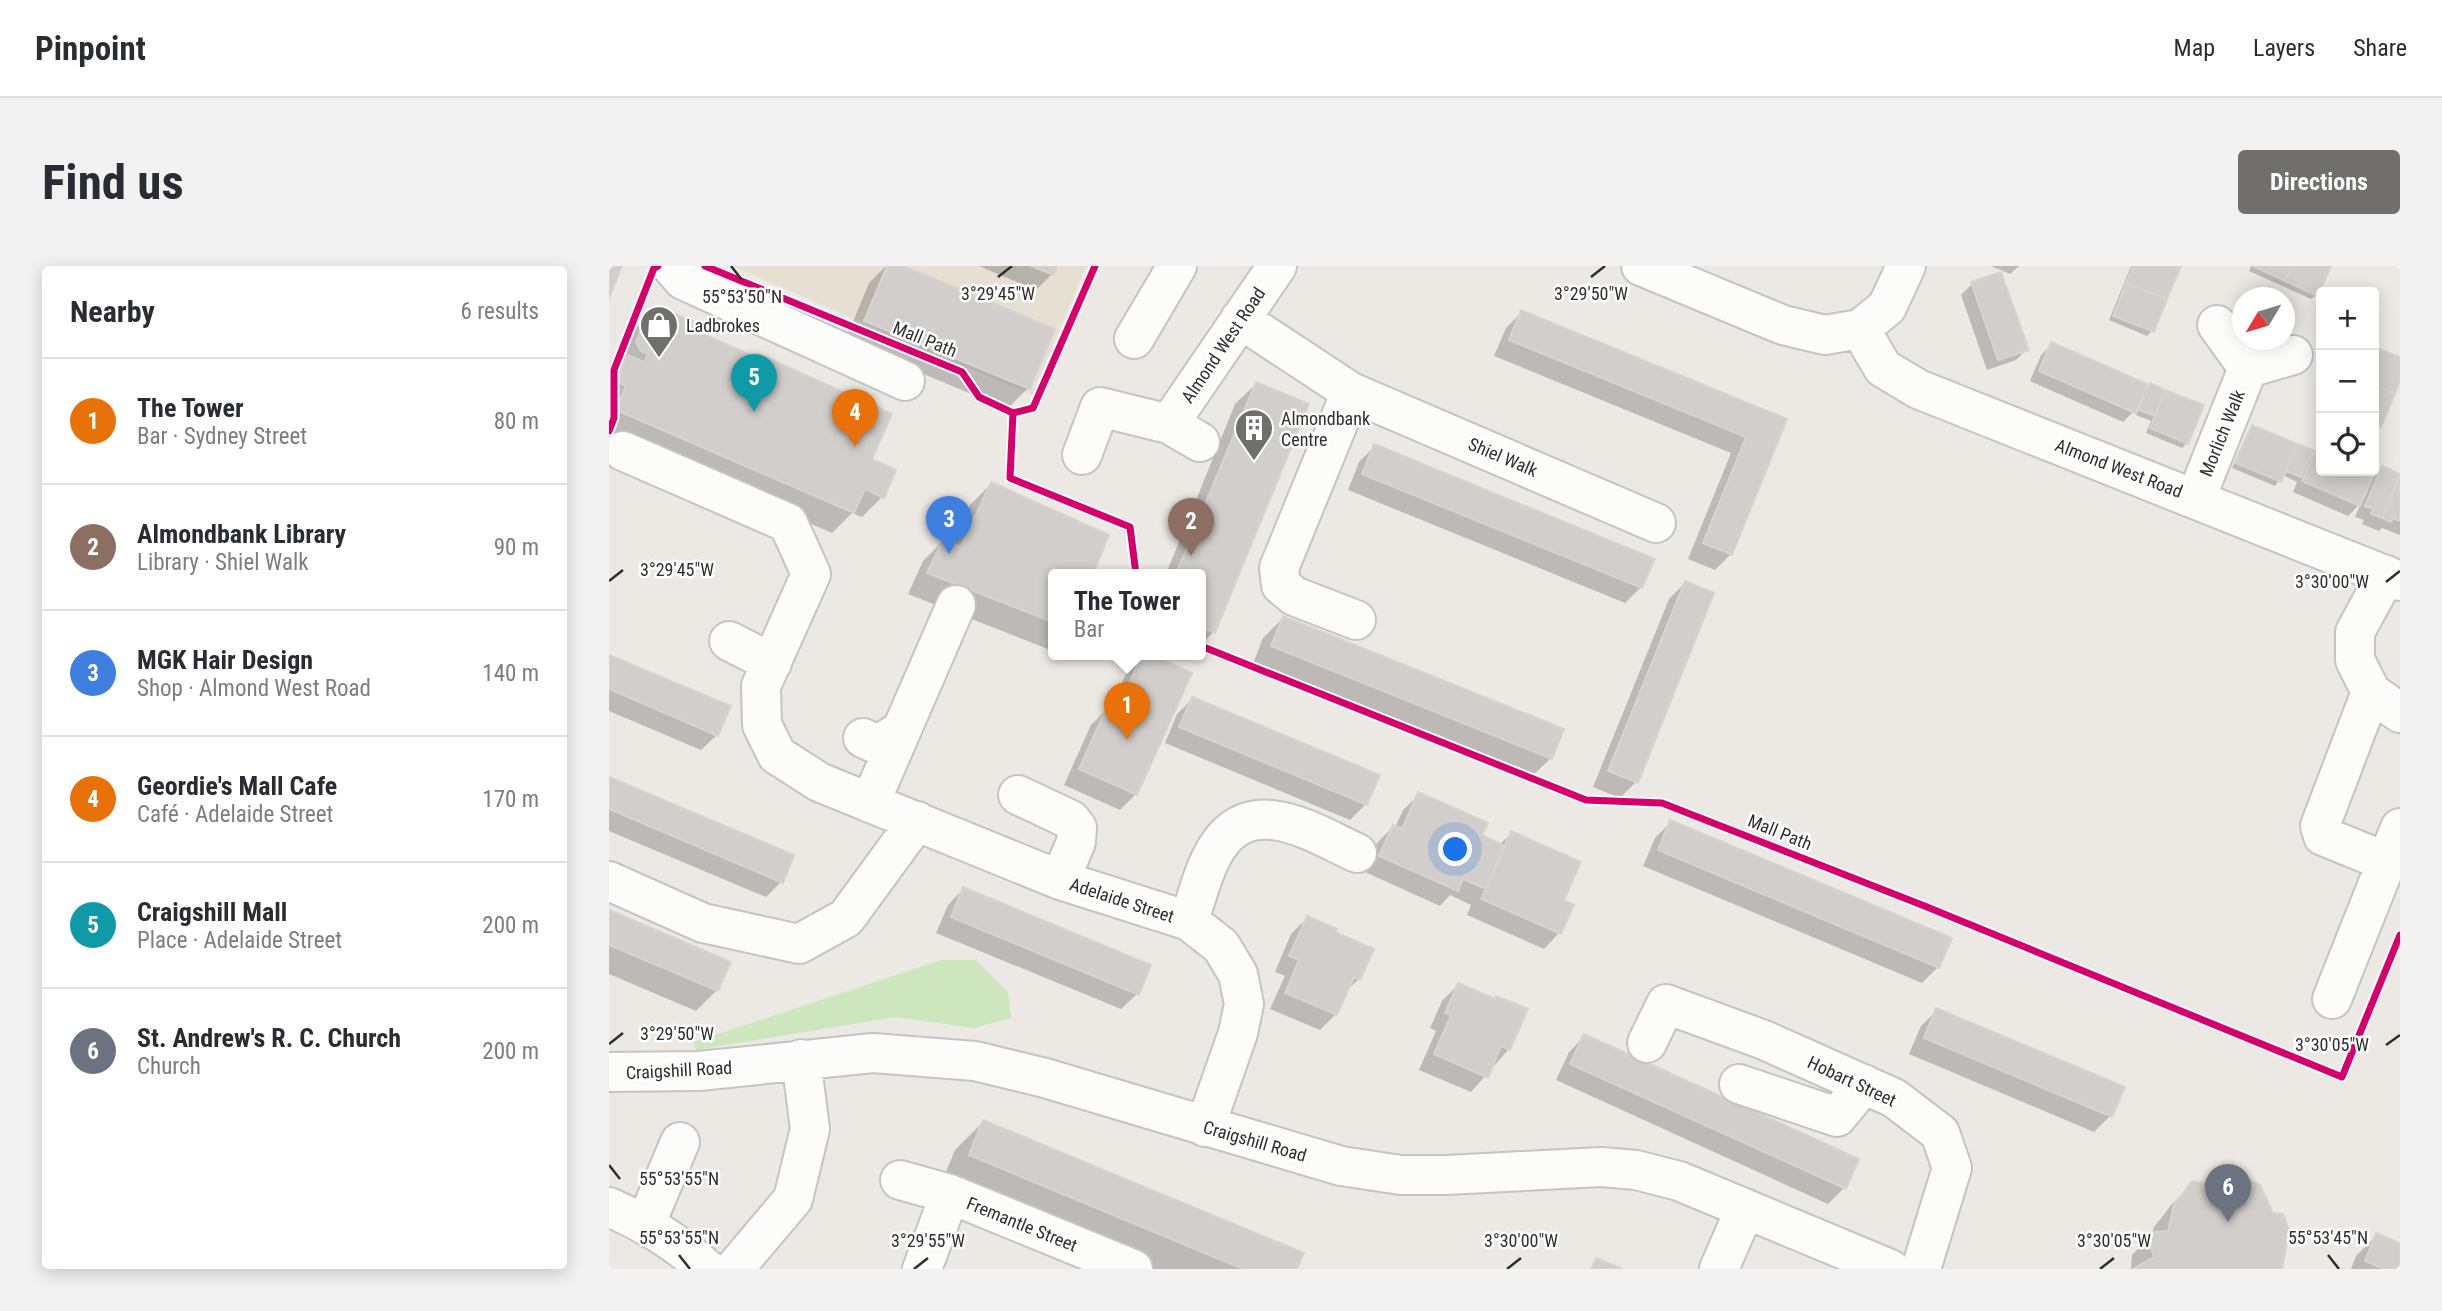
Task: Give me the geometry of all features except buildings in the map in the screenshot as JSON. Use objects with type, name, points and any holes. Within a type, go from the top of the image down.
[{"type":"street","points":[[671,266],[683,280],[905,381]]},
{"type":"street","points":[[1133,339],[1177,266]]},
{"type":"street","points":[[1641,266],[1783,325],[1825,335],[1860,330],[1887,307],[1906,266]]},
{"type":"street","name":"Almond West Road","points":[[1082,454],[1100,407],[1185,433],[1240,319],[1273,267]]},
{"type":"street","name":"Shiel Walk","points":[[1240,319],[1351,392],[1656,523]]},
{"type":"street","name":"Morlich Walk","points":[[2217,325],[2248,368]]},
{"type":"street","name":"Almond West Road","points":[[1860,330],[1883,368],[1918,389],[2393,578]]},
{"type":"street","name":"Morlich Walk","points":[[2248,368],[2293,355]]},
{"type":"street","name":"Morlich Walk","points":[[2196,498],[2248,368]]},
{"type":"street","points":[[1351,392],[1279,568],[1281,585],[1294,596],[1356,620]]},
{"type":"street","name":"Adelaide Street","points":[[623,451],[788,523],[811,574],[761,686],[762,725],[777,755],[819,782],[1060,880],[1189,921],[1221,946],[1238,974],[1244,1003],[1238,1033],[1205,1126]]},
{"type":"street","points":[[2332,999],[2393,845],[2323,836],[2320,826],[2386,703],[2355,660],[2355,632],[2393,578]]},
{"type":"street","points":[[870,803],[956,605]]},
{"type":"street","points":[[729,641],[777,651]]},
{"type":"street","points":[[863,738],[878,745],[901,731]]},
{"type":"street","points":[[1018,795],[1071,820],[1077,828],[1076,842],[1060,880]]},
{"type":"street","points":[[1189,921],[1217,848],[1227,834],[1245,822],[1269,818],[1290,823],[1357,853]]},
{"type":"street","points":[[609,881],[703,923],[799,944],[846,918],[917,821]]},
{"type":"street","name":"Hobart Street","points":[[1647,1043],[1666,1004],[1765,1040],[1894,1098],[1940,1133],[1952,1168],[1921,1269]]},
{"type":"street","name":"Craigshill Road","points":[[609,1072],[699,1071],[873,1053],[975,1062],[1045,1078],[1341,1166],[1401,1175],[1601,1167],[1636,1170],[1679,1181],[1890,1269]]},
{"type":"street","points":[[734,1269],[793,1199],[810,1129],[801,1059]]},
{"type":"street","points":[[1739,1084],[1837,1117],[1864,1084]]},
{"type":"street","points":[[646,1223],[680,1142]]},
{"type":"street","name":"Fremantle Street","points":[[899,1180],[950,1194],[1133,1269]]},
{"type":"street","name":"Fremantle Street","points":[[922,1269],[950,1194]]},
{"type":"street","points":[[609,1208],[646,1223],[683,1248],[706,1269]]},
{"type":"street","points":[[1719,1269],[1745,1209]]},
{"type":"shaded area","points":[[732,266],[1086,266],[1032,395]]},
{"type":"green space","points":[[941,960],[976,960],[1008,992],[1011,1018],[974,1028],[896,1017],[696,1050],[694,1042]]},
{"type":"cycle path","points":[[609,431],[614,418],[614,370],[654,268],[658,266]]},
{"type":"cycle path","name":"Mall Path","points":[[705,266],[962,372],[979,397],[1013,413],[1010,478],[1130,527],[1135,569]]},
{"type":"cycle path","points":[[1013,413],[1033,408],[1095,266]]},
{"type":"cycle path","name":"Mall Path","points":[[1206,648],[1586,800],[1662,803],[1927,907],[2342,1077],[2400,935]]},
{"type":"place","name":"Ladbrokes","points":[[659,359]]},
{"type":"place","name":"Craigshill Mall","points":[[754,412]]},
{"type":"place","name":"Geordie's Mall Cafe","points":[[855,447]]},
{"type":"place","name":"Almondbank Centre","points":[[1254,462]]},
{"type":"place","name":"MGK Hair Design","points":[[949,554]]},
{"type":"place","name":"Almondbank Library","points":[[1191,556]]},
{"type":"place","name":"The Tower","points":[[1127,740]]},
{"type":"place","name":"St. Andrew's R. C. Church","points":[[2228,1222]]}]
